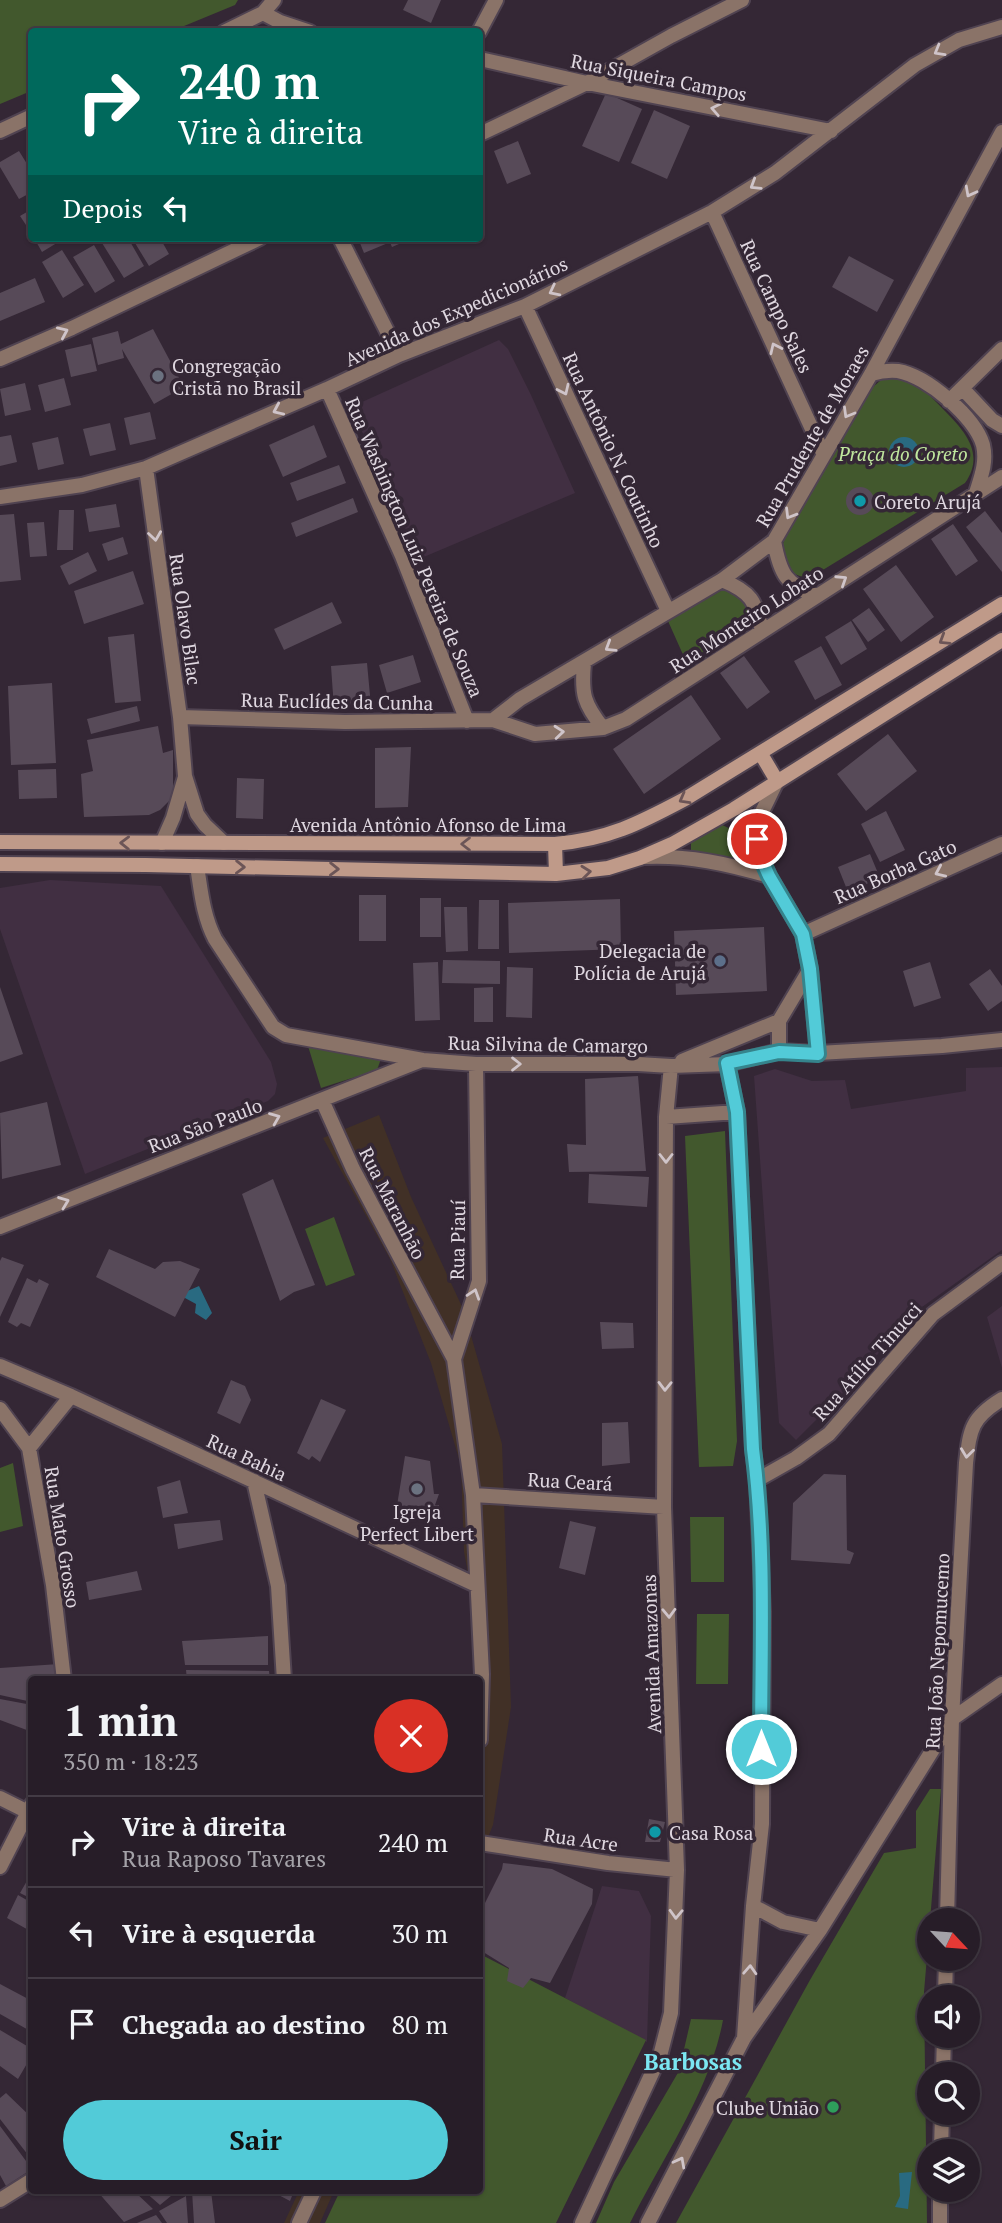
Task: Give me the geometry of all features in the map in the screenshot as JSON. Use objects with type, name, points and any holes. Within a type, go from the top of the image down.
[{"type":"main road","name":"Avenida Antônio Afonso de Lima","points":[[0,842],[555,844],[589,841],[640,824],[761,754],[1002,604]]},
{"type":"main road","points":[[0,864],[556,874],[594,871],[640,858],[672,844],[724,815],[1002,640]]},
{"type":"main road","points":[[761,754],[777,781]]},
{"type":"main road","points":[[94,865],[95,842]]},
{"type":"main road","points":[[266,868],[267,843]]},
{"type":"main road","points":[[555,844],[556,874]]},
{"type":"street","points":[[230,28],[274,0]]},
{"type":"street","points":[[481,28],[496,0]]},
{"type":"street","points":[[483,133],[587,83],[742,0]]},
{"type":"street","points":[[262,7],[280,22],[298,28]]},
{"type":"street","name":"Avenida dos Expedicionários","points":[[0,498],[82,485],[146,468],[398,355],[525,306],[712,212],[775,173],[915,65],[959,40],[1002,27]]},
{"type":"street","name":"Rua Siqueira Campos","points":[[483,60],[831,131]]},
{"type":"street","points":[[0,131],[28,118]]},
{"type":"street","name":"Rua Prudente de Moraes","points":[[493,720],[520,699],[722,580],[774,541],[871,374],[1002,132]]},
{"type":"street","name":"Rua Campo Sales","points":[[712,212],[824,455]]},
{"type":"street","points":[[0,359],[72,328],[252,242]]},
{"type":"street","points":[[342,242],[398,355]]},
{"type":"street","name":"Rua Antônio N. Coutinho","points":[[525,306],[668,611]]},
{"type":"street","points":[[949,401],[1002,349]]},
{"type":"street","points":[[871,374],[885,370],[901,372],[929,384],[949,401],[979,434],[985,460],[976,493]]},
{"type":"street","name":"Rua Washington Luiz Pereira de Souza","points":[[327,389],[402,556],[467,721]]},
{"type":"street","points":[[963,389],[992,420],[1002,426]]},
{"type":"street","name":"Rua Olavo Bilac","points":[[146,468],[180,718],[185,776],[197,814],[224,843]]},
{"type":"street","name":"Rua Monteiro Lobato","points":[[493,720],[535,734],[603,728],[626,719],[1002,477]]},
{"type":"street","points":[[774,541],[777,560],[789,583],[817,596]]},
{"type":"street","points":[[722,580],[747,592],[756,605],[762,631]]},
{"type":"street","points":[[584,663],[583,696],[588,709],[603,728]]},
{"type":"street","name":"Rua Euclídes da Cunha","points":[[180,718],[345,722],[493,720]]},
{"type":"street","name":"Rua Olavo Bilac","points":[[162,843],[173,818],[185,776]]},
{"type":"street","points":[[777,781],[759,818],[759,854],[803,934],[810,969],[818,1054]]},
{"type":"street","name":"Rua Borba Gato","points":[[803,934],[1002,844]]},
{"type":"street","points":[[640,858],[676,855],[736,866],[769,876]]},
{"type":"street","points":[[197,866],[209,927],[274,1027],[286,1035],[423,1060]]},
{"type":"street","points":[[779,1052],[779,1021],[810,969]]},
{"type":"street","points":[[671,1066],[779,1021]]},
{"type":"street","name":"Rua Silvina de Camargo","points":[[423,1060],[476,1064],[671,1066],[727,1063],[779,1052],[818,1054],[1002,1040]]},
{"type":"street","name":"Rua São Paulo","points":[[0,1227],[423,1060]]},
{"type":"street","points":[[727,1063],[737,1112],[763,1612],[762,1824],[744,2038]]},
{"type":"street","name":"Rua Piauí","points":[[473,1495],[454,1359],[479,1281],[476,1064]]},
{"type":"street","name":"Avenida Amazonas","points":[[582,2223],[660,2056],[671,2014],[677,1870],[664,1507],[666,1117],[671,1066]]},
{"type":"street","name":"Rua Maranhão","points":[[321,1100],[353,1169],[454,1359]]},
{"type":"street","points":[[666,1117],[737,1112]]},
{"type":"street","name":"Rua Atílio Tinucci","points":[[757,1480],[796,1458],[829,1434],[933,1314],[1002,1263]]},
{"type":"street","name":"Rua Bahia","points":[[0,1366],[71,1396],[476,1586]]},
{"type":"street","points":[[29,1448],[71,1396]]},
{"type":"street","name":"Rua João Nepomucemo","points":[[947,1908],[951,1719],[965,1464],[969,1434],[975,1421],[983,1411],[1002,1399]]},
{"type":"street","name":"Rua Mato Grosso","points":[[0,1409],[29,1448],[53,1585],[64,1676]]},
{"type":"street","points":[[254,1481],[278,1586],[284,1676]]},
{"type":"street","points":[[473,1495],[482,1676]]},
{"type":"street","name":"Rua Ceará","points":[[473,1495],[664,1507]]},
{"type":"street","points":[[648,2223],[744,2038],[820,1930],[951,1719],[1002,1684]]},
{"type":"street","points":[[0,1797],[28,1807]]},
{"type":"street","points":[[0,1867],[28,1812]]},
{"type":"street","name":"Rua Acre","points":[[483,1843],[608,1863],[677,1870]]},
{"type":"street","points":[[753,1906],[783,1922],[820,1930]]},
{"type":"street","points":[[0,2200],[28,2182]]},
{"type":"street","points":[[299,2223],[313,2194]]},
{"type":"street","points":[[940,2202],[940,2223]]},
{"type":"shaded area","points":[[499,340],[508,349],[531,395],[575,493],[419,559],[351,407]]},
{"type":"shaded area","points":[[50,880],[161,886],[271,1062],[277,1084],[275,1094],[268,1101],[85,1174],[0,929],[0,888]]},
{"type":"shaded area","points":[[1002,1067],[1002,1250],[901,1322],[867,1369],[796,1440],[779,1423],[754,1076],[775,1069],[812,1081],[845,1080],[851,1109],[966,1091],[966,1068]]},
{"type":"shaded area","points":[[379,1115],[411,1197],[464,1311],[502,1444],[511,1707],[493,1825],[483,1850],[483,1676],[473,1676],[478,1626],[464,1552],[461,1466],[431,1363],[390,1259],[323,1138]]},
{"type":"shaded area","points":[[1002,1306],[1002,1368],[987,1317]]},
{"type":"shaded area","points":[[602,1886],[639,1891],[651,1916],[647,2042],[565,1998]]},
{"type":"shaded area","points":[[298,2194],[333,2194],[320,2223],[284,2223]]},
{"type":"green space","points":[[0,0],[238,0],[235,5],[179,28],[28,28],[28,92],[0,104]]},
{"type":"green space","name":"Praça do Coreto","points":[[892,378],[908,381],[921,388],[958,425],[970,442],[973,452],[971,472],[965,483],[813,576],[802,577],[787,568],[782,546],[785,538],[873,387],[881,380]]},
{"type":"green space","points":[[724,589],[744,603],[753,626],[689,668],[668,621]]},
{"type":"green space","points":[[716,822],[739,833],[740,859],[691,856],[691,842]]},
{"type":"green space","points":[[308,1046],[382,1056],[377,1070],[321,1088]]},
{"type":"green space","points":[[725,1131],[737,1441],[733,1466],[699,1467],[685,1136]]},
{"type":"green space","points":[[334,1217],[355,1275],[326,1286],[305,1229]]},
{"type":"green space","points":[[13,1463],[23,1526],[0,1532],[0,1468]]},
{"type":"green space","points":[[690,1517],[724,1517],[724,1582],[691,1582]]},
{"type":"green space","points":[[697,1614],[729,1614],[728,1684],[696,1684]]},
{"type":"green space","name":"Clube União","points":[[930,1789],[941,1789],[931,1908],[917,1908],[917,1971],[926,1971],[925,1985],[917,1985],[917,2048],[925,2048],[925,2062],[917,2062],[917,2125],[926,2125],[926,2139],[917,2139],[917,2202],[927,2202],[927,2223],[676,2223],[810,1980],[884,1853],[916,1848],[916,1811]]},
{"type":"green space","points":[[483,1956],[646,2040],[556,2223],[325,2223],[339,2194],[483,2194]]},
{"type":"green space","points":[[691,2019],[723,2020],[717,2046],[696,2099],[630,2223],[596,2223],[614,2182],[679,2071]]},
{"type":"water","points":[[904,437],[915,441],[919,452],[915,463],[904,467],[893,463],[889,452],[893,441]]},
{"type":"water","points":[[199,1286],[212,1313],[206,1320],[195,1313],[196,1304],[185,1298],[185,1292]]},
{"type":"water","points":[[912,2172],[908,2209],[895,2207],[900,2196],[899,2173]]},
{"type":"building","points":[[408,0],[441,0],[431,23],[403,10]]},
{"type":"building","points":[[606,93],[642,109],[619,162],[582,146]]},
{"type":"building","points":[[654,110],[690,126],[667,179],[631,163]]},
{"type":"building","points":[[518,141],[531,174],[507,184],[494,151]]},
{"type":"building","points":[[19,151],[28,166],[28,194],[19,199],[0,167],[0,162]]},
{"type":"building","points":[[483,158],[484,158],[483,206]]},
{"type":"building","points":[[28,211],[28,228],[20,216]]},
{"type":"building","points":[[36,242],[58,242],[42,252]]},
{"type":"building","points":[[130,242],[144,266],[124,278],[102,243]]},
{"type":"building","points":[[134,242],[162,242],[169,254],[149,266]]},
{"type":"building","points":[[360,242],[388,243],[364,253]]},
{"type":"building","points":[[390,242],[404,242],[392,247]]},
{"type":"building","points":[[94,245],[115,281],[95,293],[73,257]]},
{"type":"building","points":[[62,250],[84,285],[63,298],[42,262]]},
{"type":"building","points":[[849,256],[894,280],[877,312],[832,287]]},
{"type":"building","points":[[35,278],[45,302],[0,321],[0,293]]},
{"type":"building","name":"Congregação Cristã no Brasil","points":[[153,329],[184,387],[154,404],[122,349],[124,358],[98,365],[92,338],[118,331],[121,344]]},
{"type":"building","points":[[91,344],[97,371],[71,377],[65,350]]},
{"type":"building","points":[[64,378],[71,405],[45,412],[38,385]]},
{"type":"building","points":[[25,383],[31,410],[5,416],[0,389]]},
{"type":"building","points":[[150,412],[156,439],[130,445],[124,418]]},
{"type":"building","points":[[110,423],[116,450],[90,456],[83,429]]},
{"type":"building","points":[[314,425],[327,457],[283,477],[269,445]]},
{"type":"building","points":[[11,435],[17,462],[0,466],[0,437]]},
{"type":"building","points":[[58,437],[64,464],[38,470],[32,443]]},
{"type":"building","points":[[339,465],[346,483],[297,501],[290,483]]},
{"type":"building","name":"Coreto Arujá","points":[[860,487],[870,491],[874,501],[870,511],[860,515],[850,511],[846,501],[850,491]]},
{"type":"building","points":[[353,498],[358,512],[296,537],[291,523]]},
{"type":"building","points":[[116,504],[120,527],[89,532],[85,509]]},
{"type":"building","points":[[59,510],[74,510],[73,550],[57,550]]},
{"type":"building","points":[[985,511],[1002,533],[1002,572],[966,527]]},
{"type":"building","points":[[14,514],[21,580],[0,582],[0,515]]},
{"type":"building","points":[[44,522],[47,556],[30,557],[27,523]]},
{"type":"building","points":[[953,524],[978,561],[956,576],[931,539]]},
{"type":"building","points":[[123,537],[128,554],[108,561],[102,544]]},
{"type":"building","points":[[88,552],[97,571],[69,585],[60,566]]},
{"type":"building","points":[[896,565],[934,617],[901,642],[863,589]]},
{"type":"building","points":[[133,571],[144,604],[84,624],[74,591]]},
{"type":"building","points":[[332,602],[342,623],[284,650],[274,629]]},
{"type":"building","points":[[869,608],[885,630],[868,642],[852,620]]},
{"type":"building","points":[[851,621],[867,649],[841,665],[825,637]]},
{"type":"building","points":[[134,634],[141,701],[115,703],[108,637]]},
{"type":"building","points":[[821,646],[842,685],[815,700],[794,661]]},
{"type":"building","points":[[413,655],[421,682],[387,693],[379,665]]},
{"type":"building","points":[[744,656],[770,692],[747,709],[720,673]]},
{"type":"building","points":[[367,663],[371,706],[334,709],[331,666]]},
{"type":"building","points":[[52,683],[56,763],[11,765],[8,686]]},
{"type":"building","points":[[691,695],[721,739],[644,794],[613,749]]},
{"type":"building","points":[[137,706],[140,721],[91,734],[87,719]]},
{"type":"building","points":[[158,726],[163,753],[173,750],[173,792],[170,800],[160,810],[149,815],[84,817],[81,774],[93,771],[87,740]]},
{"type":"building","points":[[888,734],[917,771],[866,811],[837,774]]},
{"type":"building","points":[[411,747],[408,807],[375,808],[375,748]]},
{"type":"building","points":[[56,769],[57,798],[19,799],[18,770]]},
{"type":"building","points":[[237,778],[264,779],[263,819],[236,818]]},
{"type":"building","points":[[886,811],[905,850],[880,862],[861,824]]},
{"type":"building","points":[[870,854],[880,878],[848,892],[838,867]]},
{"type":"building","points":[[359,895],[386,895],[386,941],[359,941]]},
{"type":"building","points":[[420,898],[441,898],[441,937],[420,937]]},
{"type":"building","points":[[620,899],[621,949],[509,953],[508,903]]},
{"type":"building","points":[[479,900],[499,900],[499,949],[478,949]]},
{"type":"building","points":[[444,907],[467,907],[468,951],[446,952]]},
{"type":"building","name":"Delegacia de Polícia de Arujá","points":[[764,927],[767,991],[676,995],[674,931]]},
{"type":"building","points":[[443,960],[500,961],[500,984],[442,983]]},
{"type":"building","points":[[438,962],[440,1020],[415,1021],[413,963]]},
{"type":"building","points":[[930,962],[941,998],[914,1007],[903,971]]},
{"type":"building","points":[[507,967],[533,968],[532,1018],[506,1017]]},
{"type":"building","points":[[990,969],[1002,986],[1002,1001],[988,1011],[969,984]]},
{"type":"building","points":[[0,987],[23,1054],[0,1062]]},
{"type":"building","points":[[493,987],[493,1022],[474,1022],[474,988]]},
{"type":"building","points":[[638,1076],[646,1171],[569,1172],[567,1144],[586,1145],[585,1079]]},
{"type":"building","points":[[47,1102],[61,1165],[2,1179],[0,1113]]},
{"type":"building","points":[[589,1174],[649,1177],[647,1207],[588,1203]]},
{"type":"building","points":[[273,1179],[315,1285],[294,1292],[280,1301],[242,1194]]},
{"type":"building","points":[[109,1249],[155,1269],[163,1262],[180,1261],[200,1269],[175,1317],[96,1277]]},
{"type":"building","points":[[2,1257],[24,1265],[0,1317],[0,1261]]},
{"type":"building","points":[[27,1278],[37,1283],[39,1279],[49,1284],[30,1327],[21,1323],[17,1327],[8,1322]]},
{"type":"building","points":[[600,1322],[633,1323],[634,1348],[602,1349]]},
{"type":"building","points":[[231,1380],[245,1386],[251,1400],[240,1424],[217,1413]]},
{"type":"building","points":[[321,1399],[346,1410],[320,1462],[312,1456],[309,1460],[297,1453]]},
{"type":"building","points":[[628,1422],[630,1463],[602,1466],[602,1423]]},
{"type":"building","name":"Igreja Perfect Libert","points":[[405,1456],[430,1461],[434,1494],[439,1494],[435,1505],[439,1505],[438,1521],[395,1518]]},
{"type":"building","points":[[824,1474],[846,1475],[847,1550],[854,1553],[850,1564],[791,1560],[793,1503]]},
{"type":"building","points":[[180,1480],[188,1513],[163,1518],[157,1487]]},
{"type":"building","points":[[220,1520],[223,1540],[178,1549],[174,1524]]},
{"type":"building","points":[[570,1521],[596,1527],[585,1575],[559,1568]]},
{"type":"building","points":[[137,1571],[142,1590],[89,1600],[86,1582]]},
{"type":"building","points":[[268,1636],[268,1665],[185,1665],[182,1641]]},
{"type":"building","points":[[59,1664],[58,1676],[28,1676],[28,1701],[0,1695],[0,1668]]},
{"type":"building","points":[[186,1670],[269,1671],[270,1676],[187,1676]]},
{"type":"building","points":[[0,1699],[28,1704],[28,1730],[0,1720]]},
{"type":"building","name":"Casa Rosa","points":[[649,1819],[665,1822],[660,1842],[645,1842]]},
{"type":"building","points":[[503,1863],[552,1869],[593,1889],[592,1904],[550,1983],[531,1978],[523,1988],[507,1981],[509,1968],[483,1952],[483,1907]]},
{"type":"building","points":[[28,1879],[28,1897],[20,1893]]},
{"type":"building","points":[[18,1895],[28,1901],[28,1930],[7,1918]]},
{"type":"building","points":[[0,1984],[28,1999],[28,2030],[0,2014]]},
{"type":"building","points":[[0,2030],[28,2047],[28,2062],[18,2079],[0,2066]]},
{"type":"building","points":[[6,2093],[28,2114],[28,2155],[0,2119],[0,2098]]},
{"type":"building","points":[[0,2126],[28,2164],[28,2172],[6,2186],[0,2175]]},
{"type":"building","points":[[100,2194],[137,2194],[153,2209],[124,2222]]},
{"type":"building","points":[[147,2194],[173,2194],[160,2205]]},
{"type":"building","points":[[192,2194],[211,2194],[215,2223],[194,2223]]},
{"type":"building","points":[[277,2194],[293,2194],[290,2201]]},
{"type":"building","points":[[186,2196],[188,2223],[167,2223],[159,2211]]},
{"type":"building","points":[[156,2215],[162,2223],[137,2223]]},
{"type":"place","name":"Congregação Cristã no Brasil","points":[[158,376]]},
{"type":"place","name":"Coreto Arujá","points":[[860,501]]},
{"type":"place","name":"Delegacia de Polícia de Arujá","points":[[720,961]]},
{"type":"place","name":"Igreja Perfect Libert","points":[[417,1489]]},
{"type":"place","name":"Casa Rosa","points":[[655,1832]]},
{"type":"place","name":"Clube União","points":[[833,2107]]},
{"type":"district","name":"Barbosas","points":[[693,2061]]},
{"type":"route","points":[[757,839],[759,854],[769,876],[803,934],[810,969],[818,1054],[779,1052],[727,1063],[737,1112],[753,1449],[757,1480],[763,1612],[761,1749]]}]
